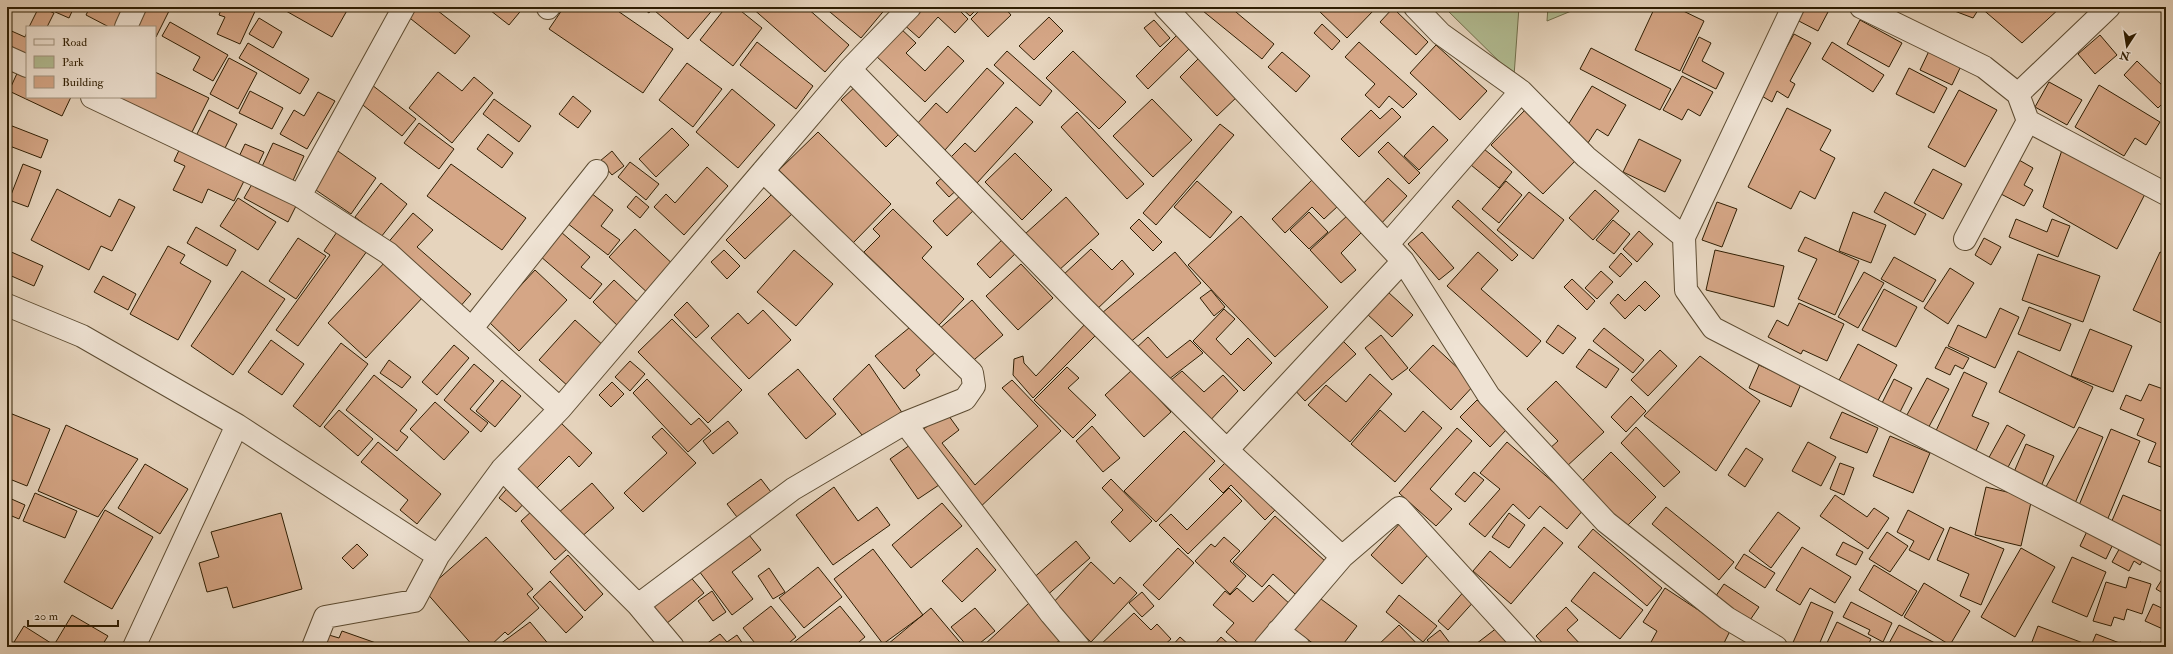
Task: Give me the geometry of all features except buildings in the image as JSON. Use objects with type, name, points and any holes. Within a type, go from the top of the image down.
[{"type":"street","points":[[126,26],[135,7]]},
{"type":"street","points":[[300,196],[404,7]]},
{"type":"street","points":[[313,647],[325,617],[414,601],[438,556],[502,469],[560,409],[850,69],[910,7]]},
{"type":"street","points":[[1165,7],[1403,261],[1489,396],[1606,522],[1727,618],[1776,647]]},
{"type":"street","points":[[1415,7],[1441,34],[1521,91],[1586,156],[1684,237]]},
{"type":"street","points":[[1793,7],[1684,237],[1686,290],[1713,328],[2166,561]]},
{"type":"street","points":[[1861,7],[1984,68],[2018,94],[2028,121],[2166,194]]},
{"type":"street","points":[[2018,94],[2109,7]]},
{"type":"street","points":[[7,57],[26,66]]},
{"type":"street","points":[[850,69],[1084,309],[1227,450],[1342,557]]},
{"type":"street","points":[[1388,244],[1521,91]]},
{"type":"street","points":[[96,98],[300,196],[388,253],[560,409]]},
{"type":"street","points":[[1965,239],[2028,121]]},
{"type":"street","points":[[472,328],[597,171]]},
{"type":"street","points":[[638,605],[793,489],[905,422],[965,399],[974,386],[972,373],[763,171]]},
{"type":"street","points":[[1227,450],[1403,261]]},
{"type":"street","points":[[7,305],[82,336],[237,425],[438,556]]},
{"type":"street","points":[[905,422],[1051,614],[1079,647]]},
{"type":"street","points":[[134,647],[237,425]]},
{"type":"street","points":[[502,469],[638,605],[673,647]]},
{"type":"street","points":[[1299,647],[1272,639],[1342,557],[1398,508],[1526,647]]},
{"type":"green space","points":[[1444,7],[1519,7],[1514,76]]},
{"type":"green space","points":[[1548,7],[1581,7],[1547,21]]}]
